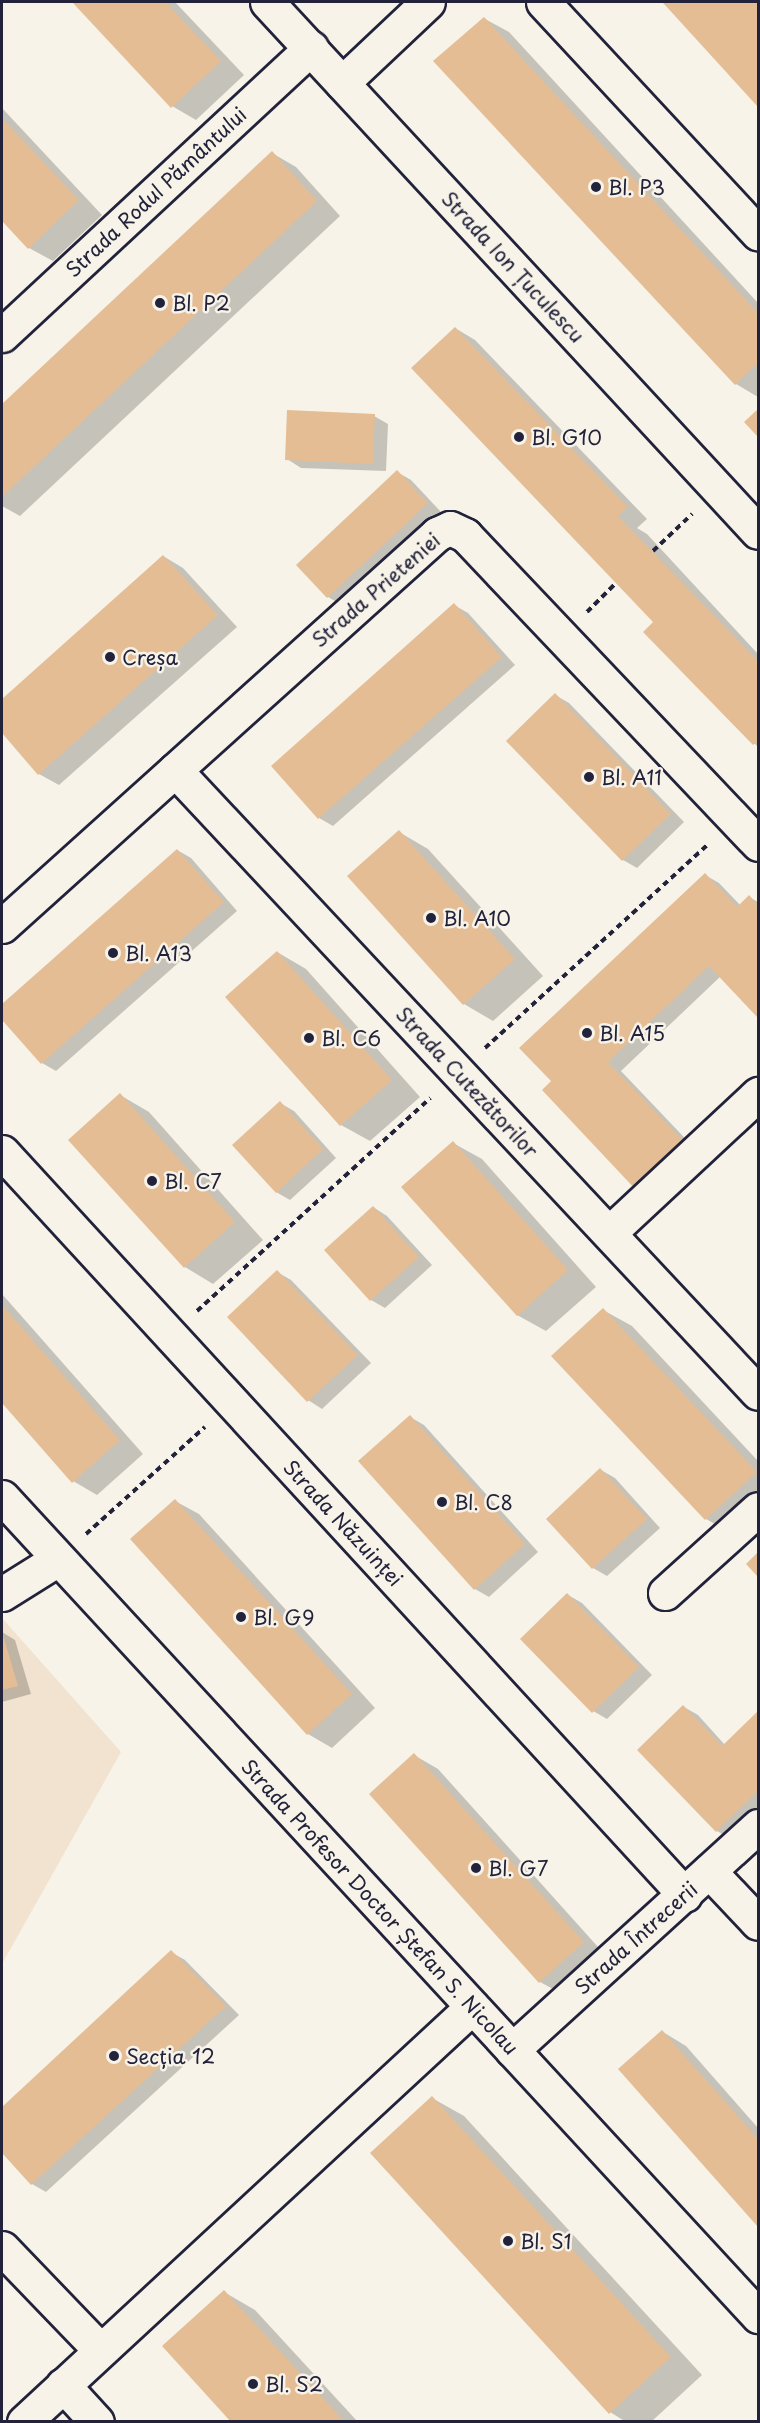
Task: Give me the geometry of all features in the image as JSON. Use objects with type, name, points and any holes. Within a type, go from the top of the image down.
[{"type":"street","name":"Strada Ion Țuculescu","points":[[267,2],[759,531]]},
{"type":"street","points":[[342,83],[428,2]]},
{"type":"street","points":[[543,2],[759,233]]},
{"type":"street","name":"Strada Rodul Pământului","points":[[2,335],[311,48]]},
{"type":"street","name":"Strada Prieteniei","points":[[2,926],[436,534],[450,528],[465,535],[759,843]]},
{"type":"street","name":"Strada Cutezătorilor","points":[[175,770],[759,1393]]},
{"type":"street","points":[[609,1233],[759,1094]]},
{"type":"street","name":"Strada Năzuinței","points":[[2,1152],[685,1895]]},
{"type":"street","name":"Strada Profesor Doctor Ștefan S. Nicolau","points":[[2,1497],[759,2316]]},
{"type":"street","points":[[665,1593],[759,1509]]},
{"type":"street","points":[[2,1594],[58,1559]]},
{"type":"street","name":"Strada Întrecerii","points":[[512,2050],[759,1826]]},
{"type":"street","points":[[709,1871],[759,1923]]},
{"type":"street","points":[[24,2421],[472,2007]]},
{"type":"street","points":[[2,2248],[100,2350]]},
{"type":"street","points":[[63,2385],[97,2421]]},
{"type":"path","points":[[653,551],[718,488]]},
{"type":"path","points":[[58,1559],[232,1402]]},
{"type":"shaded area","points":[[2,1618],[121,1752],[2,1964]]},
{"type":"building","points":[[72,2],[165,2],[221,61],[171,108]]},
{"type":"building","points":[[662,2],[758,2],[758,107],[665,5]]},
{"type":"building","name":"Bl. P3","points":[[484,17],[758,313],[758,363],[735,385],[433,61]]},
{"type":"building","points":[[2,118],[79,200],[28,249],[2,221]]},
{"type":"building","name":"Bl. P2","points":[[272,151],[317,201],[2,497],[2,404]]},
{"type":"building","points":[[455,327],[628,507],[618,516],[758,661],[758,741],[753,745],[643,632],[653,622],[411,368]]},
{"type":"building","points":[[758,409],[758,437],[744,422]]},
{"type":"building","points":[[287,410],[375,414],[373,464],[285,460]]},
{"type":"building","points":[[397,470],[428,503],[327,598],[296,565]]},
{"type":"building","name":"Creșa","points":[[163,555],[218,615],[38,775],[2,733],[2,699]]},
{"type":"building","points":[[454,603],[502,657],[318,819],[271,766]]},
{"type":"building","name":"Bl. A11","points":[[555,693],[671,814],[622,861],[506,741]]},
{"type":"building","name":"Bl. A10","points":[[399,830],[515,959],[463,1005],[347,876]]},
{"type":"building","name":"Bl. A13","points":[[177,849],[224,902],[41,1064],[2,1020],[2,1004]]},
{"type":"building","name":"Bl. A15","points":[[705,873],[737,907],[749,895],[758,905],[758,1018],[709,966],[608,1062],[687,1145],[637,1191],[542,1090],[551,1081],[519,1048]]},
{"type":"building","name":"Bl. C6","points":[[277,951],[392,1080],[340,1126],[225,997]]},
{"type":"building","name":"Bl. C7","points":[[120,1093],[235,1222],[184,1268],[68,1140]]},
{"type":"building","points":[[280,1101],[323,1149],[276,1193],[232,1145]]},
{"type":"building","points":[[453,1141],[568,1270],[517,1316],[401,1187]]},
{"type":"building","points":[[373,1206],[419,1257],[370,1301],[324,1250]]},
{"type":"building","points":[[277,1270],[358,1355],[307,1402],[227,1317]]},
{"type":"building","points":[[2,1305],[120,1440],[72,1483],[2,1403]]},
{"type":"building","points":[[603,1308],[757,1472],[705,1520],[551,1356]]},
{"type":"building","name":"Bl. C8","points":[[410,1415],[525,1544],[474,1590],[358,1461]]},
{"type":"building","points":[[600,1468],[647,1519],[592,1569],[546,1519]]},
{"type":"building","name":"Bl. G9","points":[[175,1499],[352,1694],[307,1735],[130,1539]]},
{"type":"building","points":[[758,1552],[758,1577],[746,1564]]},
{"type":"building","points":[[567,1593],[639,1667],[592,1713],[520,1639]]},
{"type":"building","points":[[2,1632],[18,1686],[2,1690]]},
{"type":"building","points":[[683,1705],[722,1746],[758,1711],[758,1791],[716,1832],[637,1750]]},
{"type":"building","name":"Bl. G7","points":[[414,1753],[584,1942],[539,1983],[369,1794]]},
{"type":"building","name":"Secția 12","points":[[171,1950],[226,2006],[31,2185],[2,2153],[2,2107]]},
{"type":"building","points":[[662,2030],[758,2139],[758,2227],[618,2069]]},
{"type":"building","name":"Bl. S1","points":[[432,2096],[671,2357],[609,2414],[370,2153]]},
{"type":"building","name":"Bl. S2","points":[[224,2290],[345,2422],[231,2422],[162,2346]]},
{"type":"place","name":"Bl. P3","points":[[596,187]]},
{"type":"place","name":"Bl. P2","points":[[160,303]]},
{"type":"place","name":"Bl. G10","points":[[519,437]]},
{"type":"place","name":"Creșa","points":[[110,657]]},
{"type":"place","name":"Bl. A11","points":[[589,777]]},
{"type":"place","name":"Bl. A10","points":[[431,918]]},
{"type":"place","name":"Bl. A13","points":[[113,953]]},
{"type":"place","name":"Bl. A15","points":[[587,1033]]},
{"type":"place","name":"Bl. C6","points":[[309,1038]]},
{"type":"place","name":"Bl. C7","points":[[152,1181]]},
{"type":"place","name":"Bl. C8","points":[[442,1502]]},
{"type":"place","name":"Bl. G9","points":[[241,1617]]},
{"type":"place","name":"Bl. G7","points":[[476,1868]]},
{"type":"place","name":"Secția 12","points":[[114,2056]]},
{"type":"place","name":"Bl. S1","points":[[508,2241]]},
{"type":"place","name":"Bl. S2","points":[[253,2384]]}]
